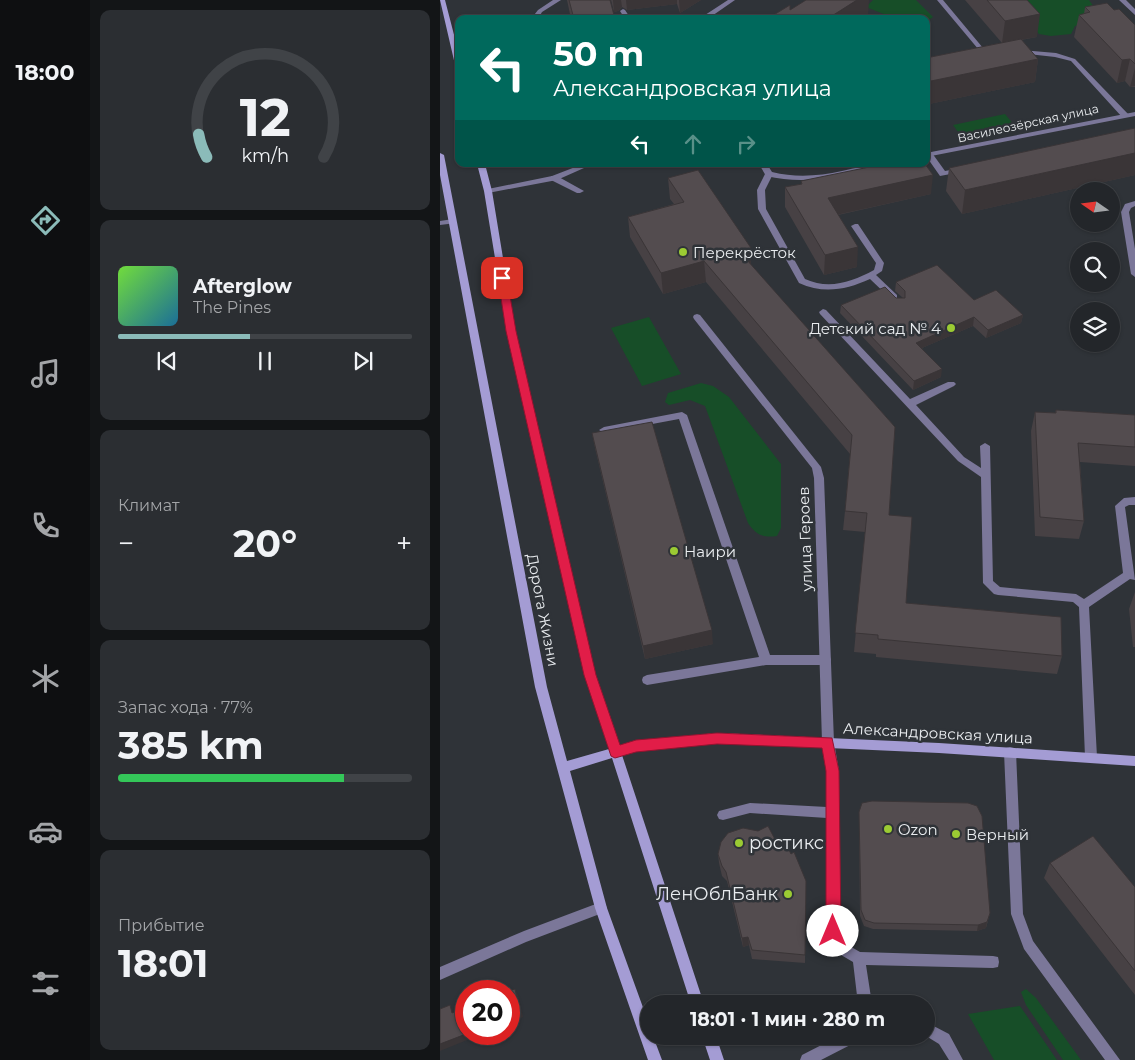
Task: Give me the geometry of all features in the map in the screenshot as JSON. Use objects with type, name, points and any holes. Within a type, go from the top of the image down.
[{"type":"main road","points":[[442,0],[455,53]]},
{"type":"main road","name":"Дорога Жизни","points":[[440,155],[541,687],[602,908],[655,1060]]},
{"type":"main road","name":"Дорога Жизни","points":[[482,167],[488,191],[513,340],[590,675],[695,995]]},
{"type":"main road","name":"Александровская улица","points":[[562,768],[636,746],[717,738],[1010,752],[1135,761]]},
{"type":"main road","points":[[712,1045],[717,1060]]},
{"type":"street","points":[[537,15],[540,11],[558,0]]},
{"type":"street","points":[[711,15],[732,0]]},
{"type":"street","points":[[940,0],[986,55]]},
{"type":"street","points":[[1124,2],[1135,4]]},
{"type":"street","points":[[1124,2],[1135,13]]},
{"type":"street","points":[[623,11],[626,15]]},
{"type":"street","points":[[1012,52],[1056,54],[1073,60],[1125,115]]},
{"type":"street","points":[[978,56],[995,53]]},
{"type":"street","name":"Василеозёрская улица","points":[[930,155],[1135,114]]},
{"type":"street","points":[[930,158],[943,174],[972,167]]},
{"type":"street","points":[[488,191],[554,178],[582,167]]},
{"type":"street","points":[[765,167],[769,174],[798,179],[818,178],[871,167]]},
{"type":"street","points":[[769,174],[761,190],[762,208],[802,281],[822,289],[836,287],[878,271],[880,263],[855,226]]},
{"type":"street","points":[[554,178],[580,191]]},
{"type":"street","points":[[1135,203],[1128,206],[1125,212],[1135,274]]},
{"type":"street","points":[[440,223],[453,221]]},
{"type":"street","points":[[871,275],[900,303]]},
{"type":"street","points":[[823,312],[961,459],[986,476]]},
{"type":"street","name":"улица Героев","points":[[697,317],[816,467],[819,478],[828,742],[832,771],[833,931],[841,948],[859,958]]},
{"type":"street","points":[[909,404],[951,384]]},
{"type":"street","points":[[604,430],[682,414],[766,660]]},
{"type":"street","points":[[985,446],[988,583],[998,591],[1076,598],[1084,605],[1091,757]]},
{"type":"street","points":[[1084,605],[1131,576],[1120,506],[1127,501],[1135,501]]},
{"type":"street","points":[[647,680],[766,660],[826,660]]},
{"type":"street","points":[[1010,752],[1017,914],[1028,945],[1113,1060]]},
{"type":"street","points":[[723,815],[750,808],[833,813]]},
{"type":"street","points":[[440,974],[524,937],[602,908]]},
{"type":"street","points":[[864,995],[859,958],[993,962]]},
{"type":"street","points":[[935,1034],[944,1039],[956,1060]]},
{"type":"street","points":[[807,1060],[835,1045]]},
{"type":"green space","points":[[873,0],[916,0],[933,17],[930,19],[930,15],[886,15],[866,7]]},
{"type":"green space","points":[[1009,0],[1089,0],[1102,18],[1095,22],[1075,26],[1071,34],[1051,36],[1039,34]]},
{"type":"green space","points":[[1005,114],[1014,125],[961,136],[953,125]]},
{"type":"green space","points":[[649,317],[681,374],[642,386],[611,328]]},
{"type":"green space","points":[[701,383],[713,386],[729,397],[781,464],[781,528],[777,536],[760,535],[748,523],[705,406],[690,400],[669,405],[665,402],[668,393]]},
{"type":"green space","points":[[1026,989],[1036,998],[1081,1060],[1063,1060],[1026,1005],[1021,992]]},
{"type":"green space","points":[[1020,1006],[1057,1060],[994,1060],[968,1014]]},
{"type":"building","points":[[569,0],[610,0],[614,15],[573,15]]},
{"type":"building","points":[[806,0],[857,0],[833,15],[774,15],[790,5],[790,10]]},
{"type":"building","points":[[987,0],[1027,0],[1040,14],[1005,21]]},
{"type":"building","points":[[1107,3],[1114,10],[1119,9],[1135,25],[1135,64],[1130,59],[1122,60],[1079,15],[1090,12],[1085,7]]},
{"type":"building","points":[[1021,39],[1038,59],[931,81],[930,57]]},
{"type":"building","points":[[1135,128],[1135,153],[965,190],[949,168]]},
{"type":"building","points":[[869,167],[927,167],[933,175],[828,198],[858,247],[825,255],[785,187],[802,184],[801,181]]},
{"type":"building","points":[[698,170],[751,248],[739,251],[895,427],[889,515],[912,517],[906,603],[1061,617],[1062,656],[878,639],[878,635],[855,633],[867,513],[845,511],[852,435],[704,261],[661,273],[628,217],[684,202],[668,178]]},
{"type":"building","points":[[937,265],[974,300],[996,290],[1023,315],[988,330],[974,317],[916,343],[942,369],[914,381],[841,305],[885,287],[896,298],[905,298],[905,291],[896,282]]},
{"type":"building","points":[[1056,410],[1135,415],[1135,447],[1078,443],[1084,521],[1040,517],[1035,412],[1056,413]]},
{"type":"building","points":[[652,422],[712,630],[643,646],[592,433]]},
{"type":"building","points":[[872,801],[968,803],[977,806],[982,816],[990,913],[987,922],[978,925],[874,923],[865,920],[861,910],[859,812],[862,803]]},
{"type":"building","points":[[768,826],[779,847],[786,844],[791,854],[794,852],[806,881],[805,955],[752,950],[748,937],[742,938],[726,872],[718,854],[721,842],[728,833],[743,828],[758,831]]},
{"type":"building","points":[[1093,836],[1135,887],[1135,971],[1050,863]]},
{"type":"building","points":[[450,1005],[452,1013],[455,1012],[455,1038],[440,1044],[440,1009]]},
{"type":"place","name":"Перекрёсток","points":[[683,252]]},
{"type":"place","name":"Детский сад № 4","points":[[951,328]]},
{"type":"place","name":"Наири","points":[[674,551]]},
{"type":"place","name":"Ozon","points":[[888,829]]},
{"type":"place","name":"Верный","points":[[956,834]]},
{"type":"place","name":"ростикс","points":[[739,843]]},
{"type":"place","name":"ЛенОблБанк","points":[[788,894]]},
{"type":"route","points":[[502,278],[511,331],[590,675],[615,752],[636,746],[717,738],[828,742],[832,771],[833,931]]}]
